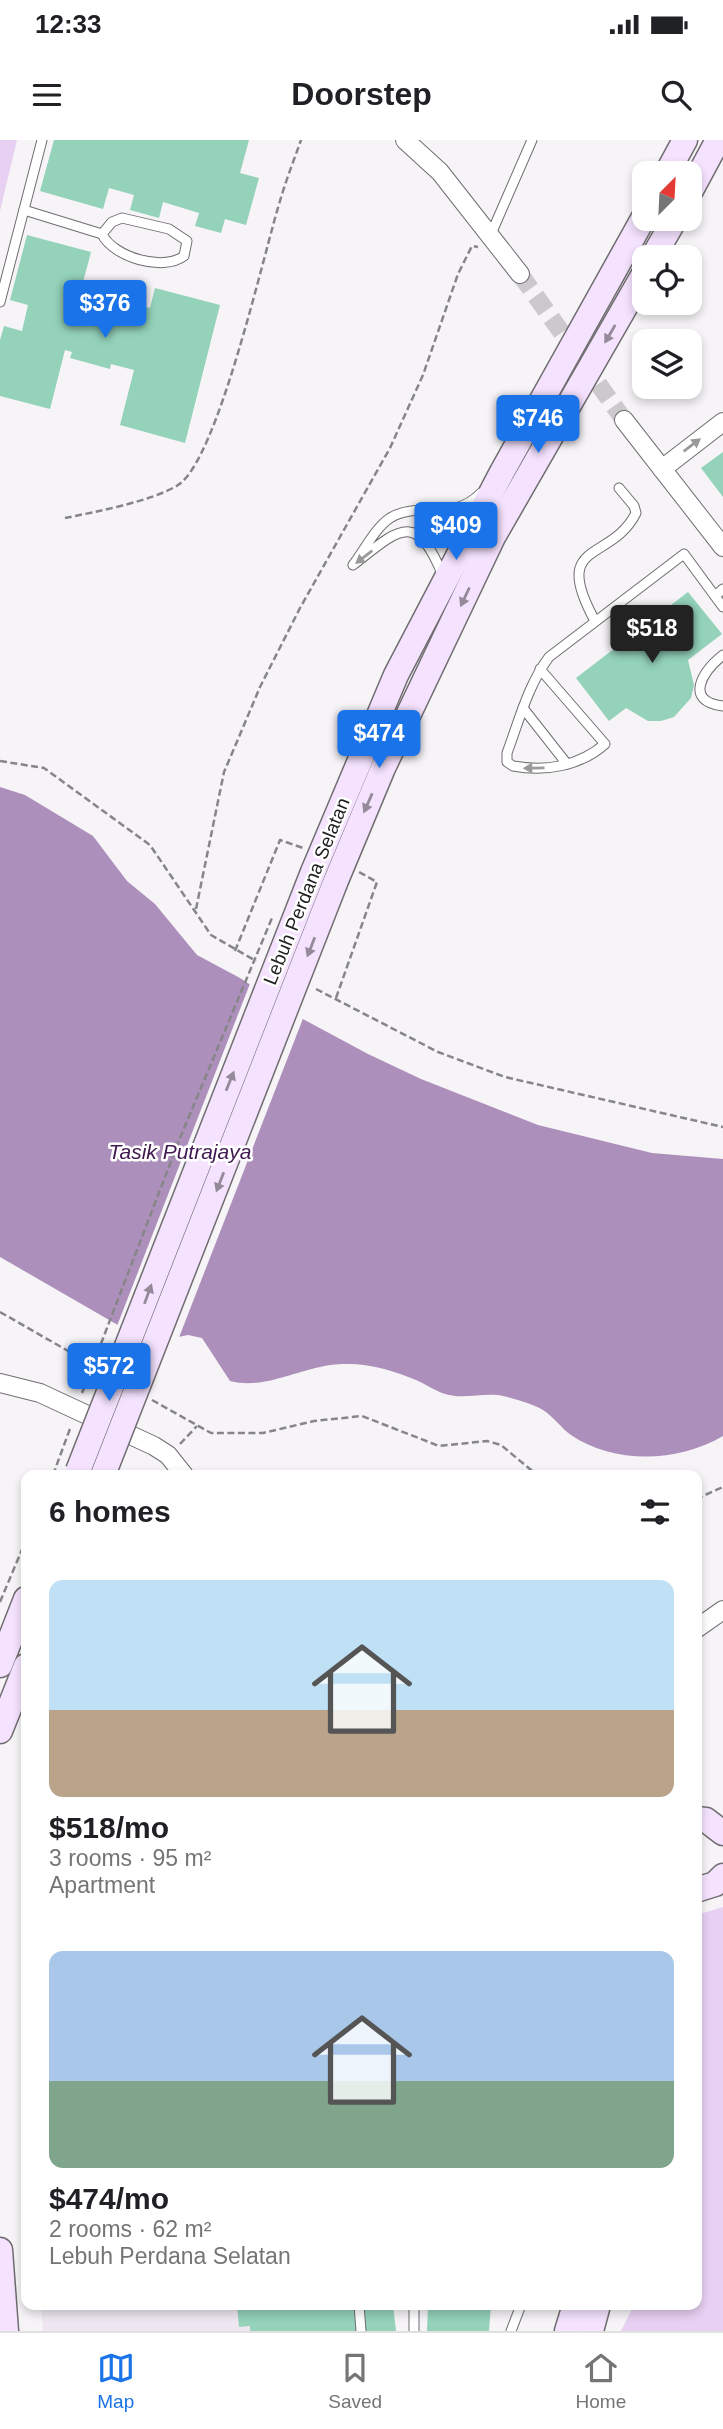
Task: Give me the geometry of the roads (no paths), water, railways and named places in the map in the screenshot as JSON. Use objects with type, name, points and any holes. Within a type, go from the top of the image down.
[{"type":"main road","points":[[674,161],[685,140]]},
{"type":"main road","points":[[702,170],[718,140]]},
{"type":"main road","name":"Lebuh Perdana Selatan","points":[[78,1470],[313,872],[396,675],[502,472],[636,231]]},
{"type":"main road","name":"Lebuh Perdana Selatan","points":[[105,1470],[345,876],[383,768],[493,537],[632,295]]},
{"type":"main road","points":[[0,1665],[21,1612]]},
{"type":"main road","points":[[0,1731],[21,1679]]},
{"type":"main road","points":[[702,1887],[715,1884],[723,1876]]},
{"type":"main road","points":[[0,2250],[6,2331]]},
{"type":"main road","points":[[567,2331],[573,2310]]},
{"type":"main road","points":[[591,2331],[597,2310]]},
{"type":"street","points":[[405,140],[440,172],[520,274]]},
{"type":"street","points":[[624,420],[723,547]]},
{"type":"street","points":[[662,469],[723,422]]},
{"type":"street","points":[[0,1383],[40,1392],[76,1409],[168,1455],[180,1470]]},
{"type":"street","points":[[702,1625],[723,1609]]},
{"type":"lane","points":[[491,234],[532,140]]},
{"type":"lane","points":[[0,302],[4,274],[24,210],[40,141]]},
{"type":"lane","points":[[24,210],[102,234],[113,248],[156,264],[175,263],[187,250],[187,241],[169,229],[122,218],[112,222],[102,234]]},
{"type":"lane","points":[[445,581],[427,541],[415,533],[393,534],[353,565],[389,519],[406,513],[456,510],[474,500],[502,472]]},
{"type":"lane","points":[[594,621],[580,594],[578,575],[585,557],[622,529],[636,513],[634,506],[619,488]]},
{"type":"lane","points":[[540,669],[606,744],[584,758],[568,764],[522,768],[507,762],[507,753],[540,669],[549,657],[684,554],[723,607]]},
{"type":"lane","points":[[715,596],[723,589]]},
{"type":"lane","points":[[723,655],[706,669],[699,681],[701,694],[712,705],[723,706]]},
{"type":"lane","points":[[523,708],[568,764]]},
{"type":"lane","points":[[360,2310],[362,2331]]},
{"type":"lane","points":[[414,2310],[414,2331]]},
{"type":"lane","points":[[511,2331],[519,2310]]},
{"type":"water","name":"Tasik Putrajaya","points":[[0,787],[25,795],[93,836],[127,881],[155,904],[197,955],[240,978],[301,1018],[368,1054],[421,1079],[538,1125],[652,1153],[723,1159],[723,1436],[706,1445],[667,1455],[627,1455],[588,1445],[571,1435],[547,1413],[529,1404],[496,1395],[445,1394],[399,1374],[362,1365],[329,1365],[258,1383],[230,1381],[202,1338],[188,1335],[149,1343],[0,1257]]},
{"type":"tunnel","points":[[520,274],[624,420]]}]
